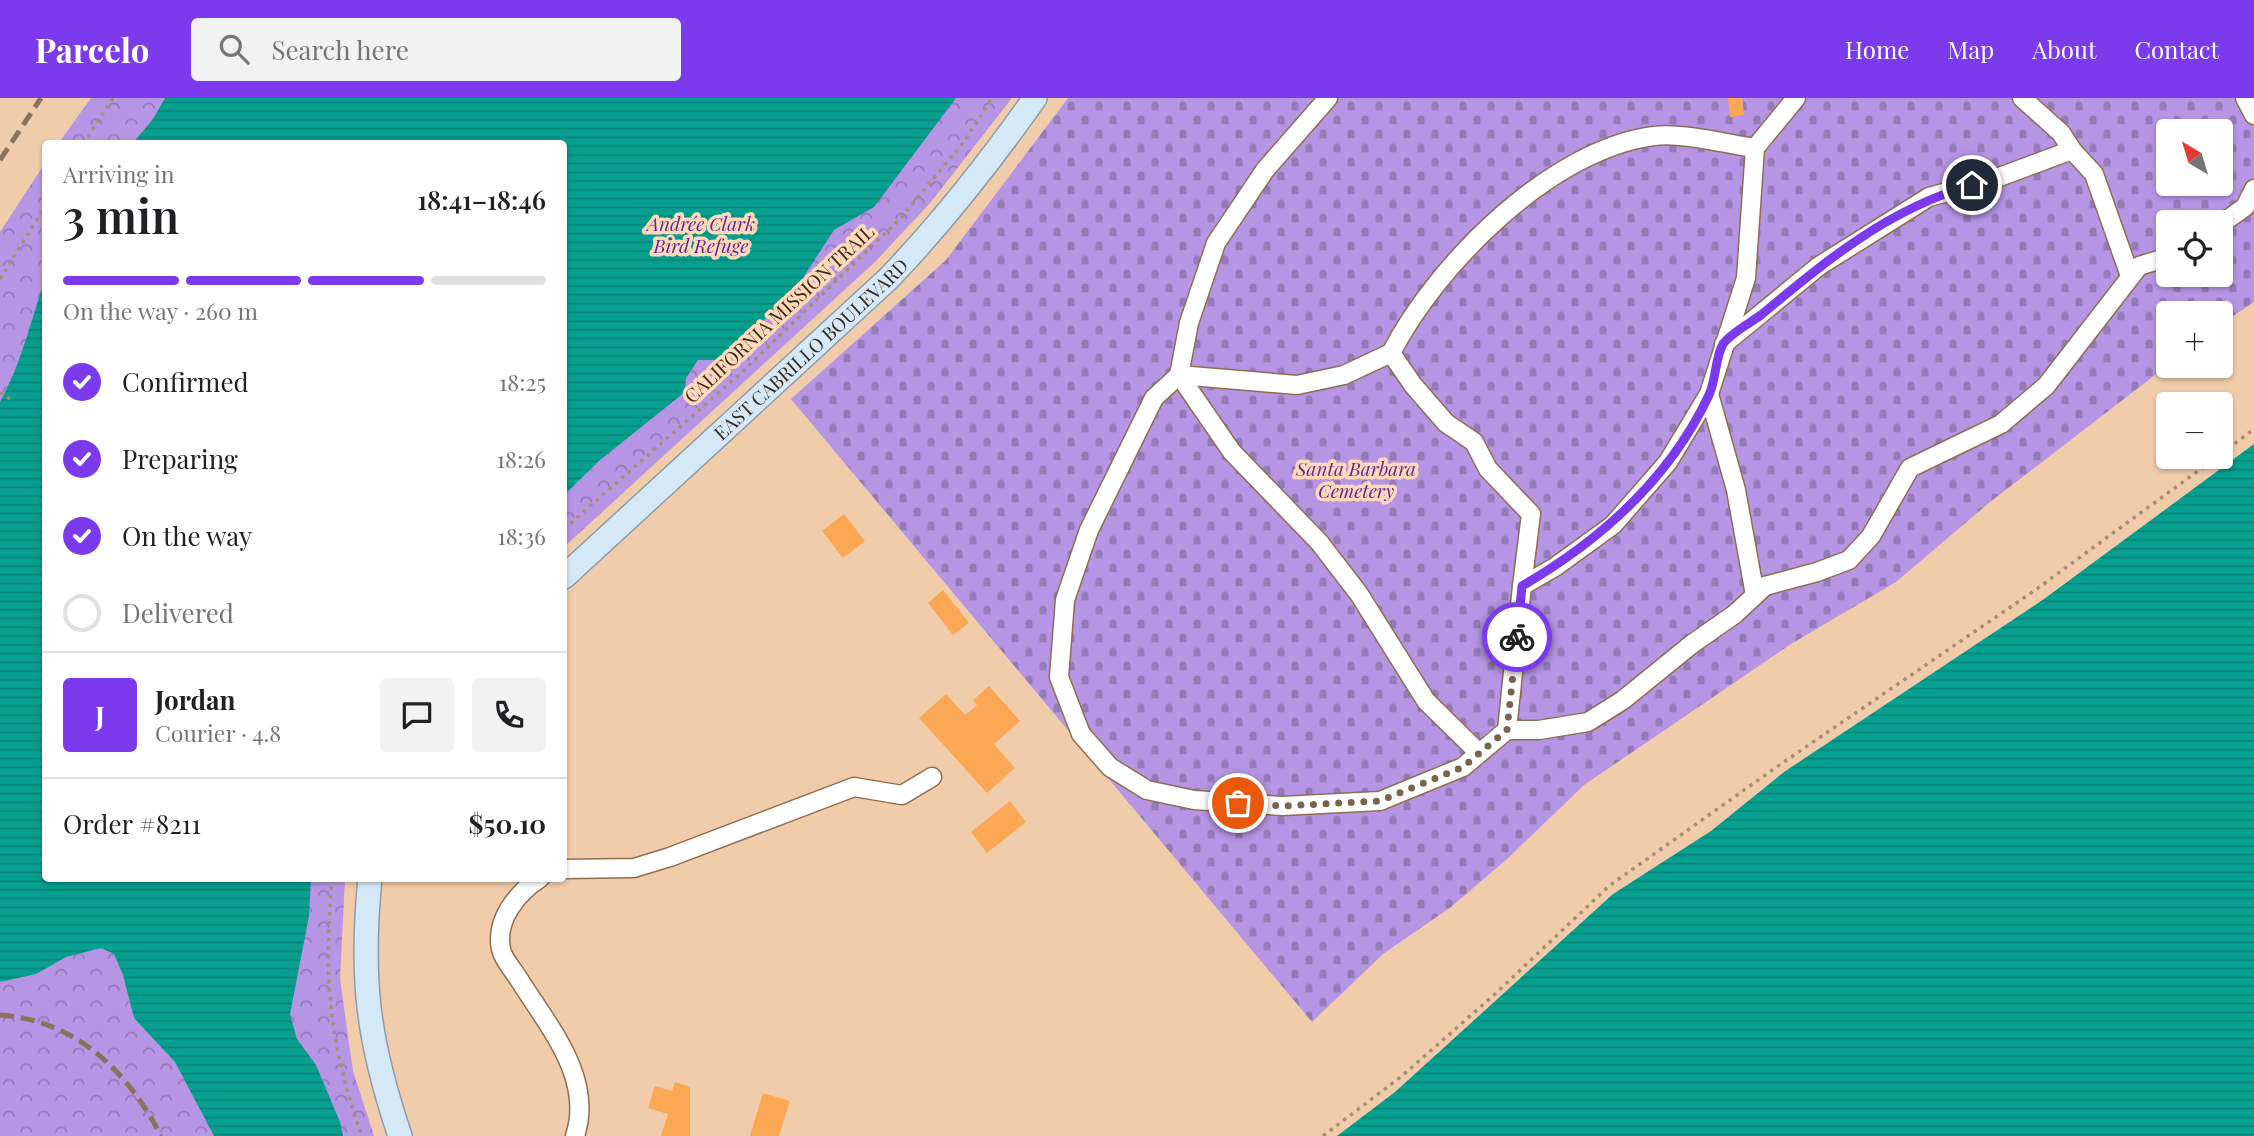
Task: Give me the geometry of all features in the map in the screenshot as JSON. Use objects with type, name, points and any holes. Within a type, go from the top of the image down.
[{"type":"main road","name":"EAST CABRILLO BOULEVARD","points":[[567,574],[888,279],[939,227],[979,178],[1035,98]]},
{"type":"main road","points":[[370,882],[365,972],[367,1007],[383,1084],[400,1136]]},
{"type":"lane","points":[[1328,98],[1265,170],[1216,243],[1189,324],[1179,375],[1154,398],[1129,446],[1089,530],[1065,600],[1059,677],[1081,734],[1110,767],[1147,790],[1194,800],[1282,806],[1380,801],[1463,767],[1507,730],[1539,730],[1588,722],[1623,700],[1765,586],[1849,560],[1871,536],[1910,468],[2001,424],[2046,386],[2139,266],[2156,261]]},
{"type":"lane","points":[[1522,586],[1555,567],[1613,525],[1668,462],[1709,394],[1746,278],[1755,148],[1796,98]]},
{"type":"lane","points":[[2022,98],[2061,133],[2094,174],[2130,276]]},
{"type":"lane","points":[[2245,98],[2254,115]]},
{"type":"lane","points":[[1179,375],[1297,385],[1344,375],[1391,354],[1434,286],[1471,244],[1564,169],[1621,142],[1657,135],[1755,148]]},
{"type":"lane","points":[[1724,344],[1819,267],[1929,197],[1994,179],[2072,150]]},
{"type":"lane","points":[[2233,216],[2245,207],[2254,189]]},
{"type":"lane","points":[[1391,354],[1413,385],[1446,423],[1474,442],[1488,469],[1531,514],[1507,730]]},
{"type":"lane","points":[[1179,375],[1232,452],[1319,541],[1359,594],[1426,701],[1479,753]]},
{"type":"lane","points":[[1709,394],[1736,490],[1755,595]]},
{"type":"lane","points":[[567,869],[634,867],[670,858],[854,787],[902,795],[932,777]]},
{"type":"lane","points":[[534,882],[512,904],[502,925],[501,950],[569,1059],[580,1096],[581,1118],[575,1136]]},
{"type":"path","points":[[86,140],[113,98]]},
{"type":"path","name":"CALIFORNIA MISSION TRAIL","points":[[567,526],[740,374],[877,242],[936,177],[992,98]]},
{"type":"path","points":[[0,279],[42,211]]},
{"type":"path","points":[[0,393],[10,399]]},
{"type":"path","points":[[2233,445],[2254,429]]},
{"type":"path","points":[[1324,1136],[1413,1067],[1609,886],[1777,766],[2035,591],[2200,469]]},
{"type":"path","points":[[332,882],[327,950],[328,999],[339,1064],[362,1136]]},
{"type":"green space","name":"Andrée Clark Bird Refuge","points":[[91,98],[1012,98],[931,202],[875,262],[567,544],[567,140],[61,140]]},
{"type":"green space","name":"Santa Barbara Cemetery","points":[[1068,98],[2254,98],[2254,302],[2233,316],[2233,301],[2156,301],[2156,374],[1990,502],[1896,582],[1791,644],[1584,785],[1507,859],[1451,907],[1383,954],[1312,1022],[791,399],[946,260]]},
{"type":"green space","points":[[42,168],[42,882],[345,882],[340,979],[353,1071],[374,1136],[0,1136],[0,232]]},
{"type":"water","name":"Andrée Clark Bird Refuge","points":[[165,98],[956,98],[874,207],[834,230],[799,284],[733,352],[719,360],[698,360],[686,378],[685,392],[600,460],[567,492],[567,140],[136,140],[153,119]]},
{"type":"water","points":[[42,288],[42,882],[311,882],[309,916],[290,1014],[297,1039],[316,1065],[340,1122],[343,1136],[214,1136],[175,1062],[134,1018],[123,975],[114,954],[101,948],[66,957],[36,974],[0,982],[0,402],[20,357]]},
{"type":"water","points":[[2254,444],[2254,1136],[1337,1136],[1395,1092],[1613,894],[1711,831],[1784,772],[2044,599],[2220,469],[2233,469],[2233,460]]},
{"type":"building","points":[[1728,98],[1742,98],[1744,115],[1730,117]]},
{"type":"building","points":[[844,514],[865,541],[843,558],[822,531]]},
{"type":"building","points":[[943,590],[969,623],[953,635],[928,603]]},
{"type":"building","points":[[989,686],[1020,721],[994,744],[1015,768],[987,793],[919,718],[946,694],[965,715],[977,705],[973,700]]},
{"type":"building","points":[[1010,801],[1026,822],[987,853],[971,832]]},
{"type":"building","points":[[675,1082],[690,1087],[690,1136],[661,1136],[668,1114],[648,1108],[655,1086],[672,1091]]},
{"type":"building","points":[[763,1093],[790,1101],[779,1136],[750,1136]]},
{"type":"railway","points":[[0,160],[41,98]]},
{"type":"railway","points":[[0,1015],[27,1019],[52,1027],[75,1038],[96,1053],[132,1090],[161,1136]]},
{"type":"way so far","points":[[1238,803],[1282,806],[1380,801],[1463,767],[1507,730],[1517,637]]},
{"type":"route","points":[[1517,637],[1522,586],[1555,567],[1613,525],[1668,462],[1709,394],[1724,344],[1819,267],[1881,225],[1929,197],[1972,185]]}]
